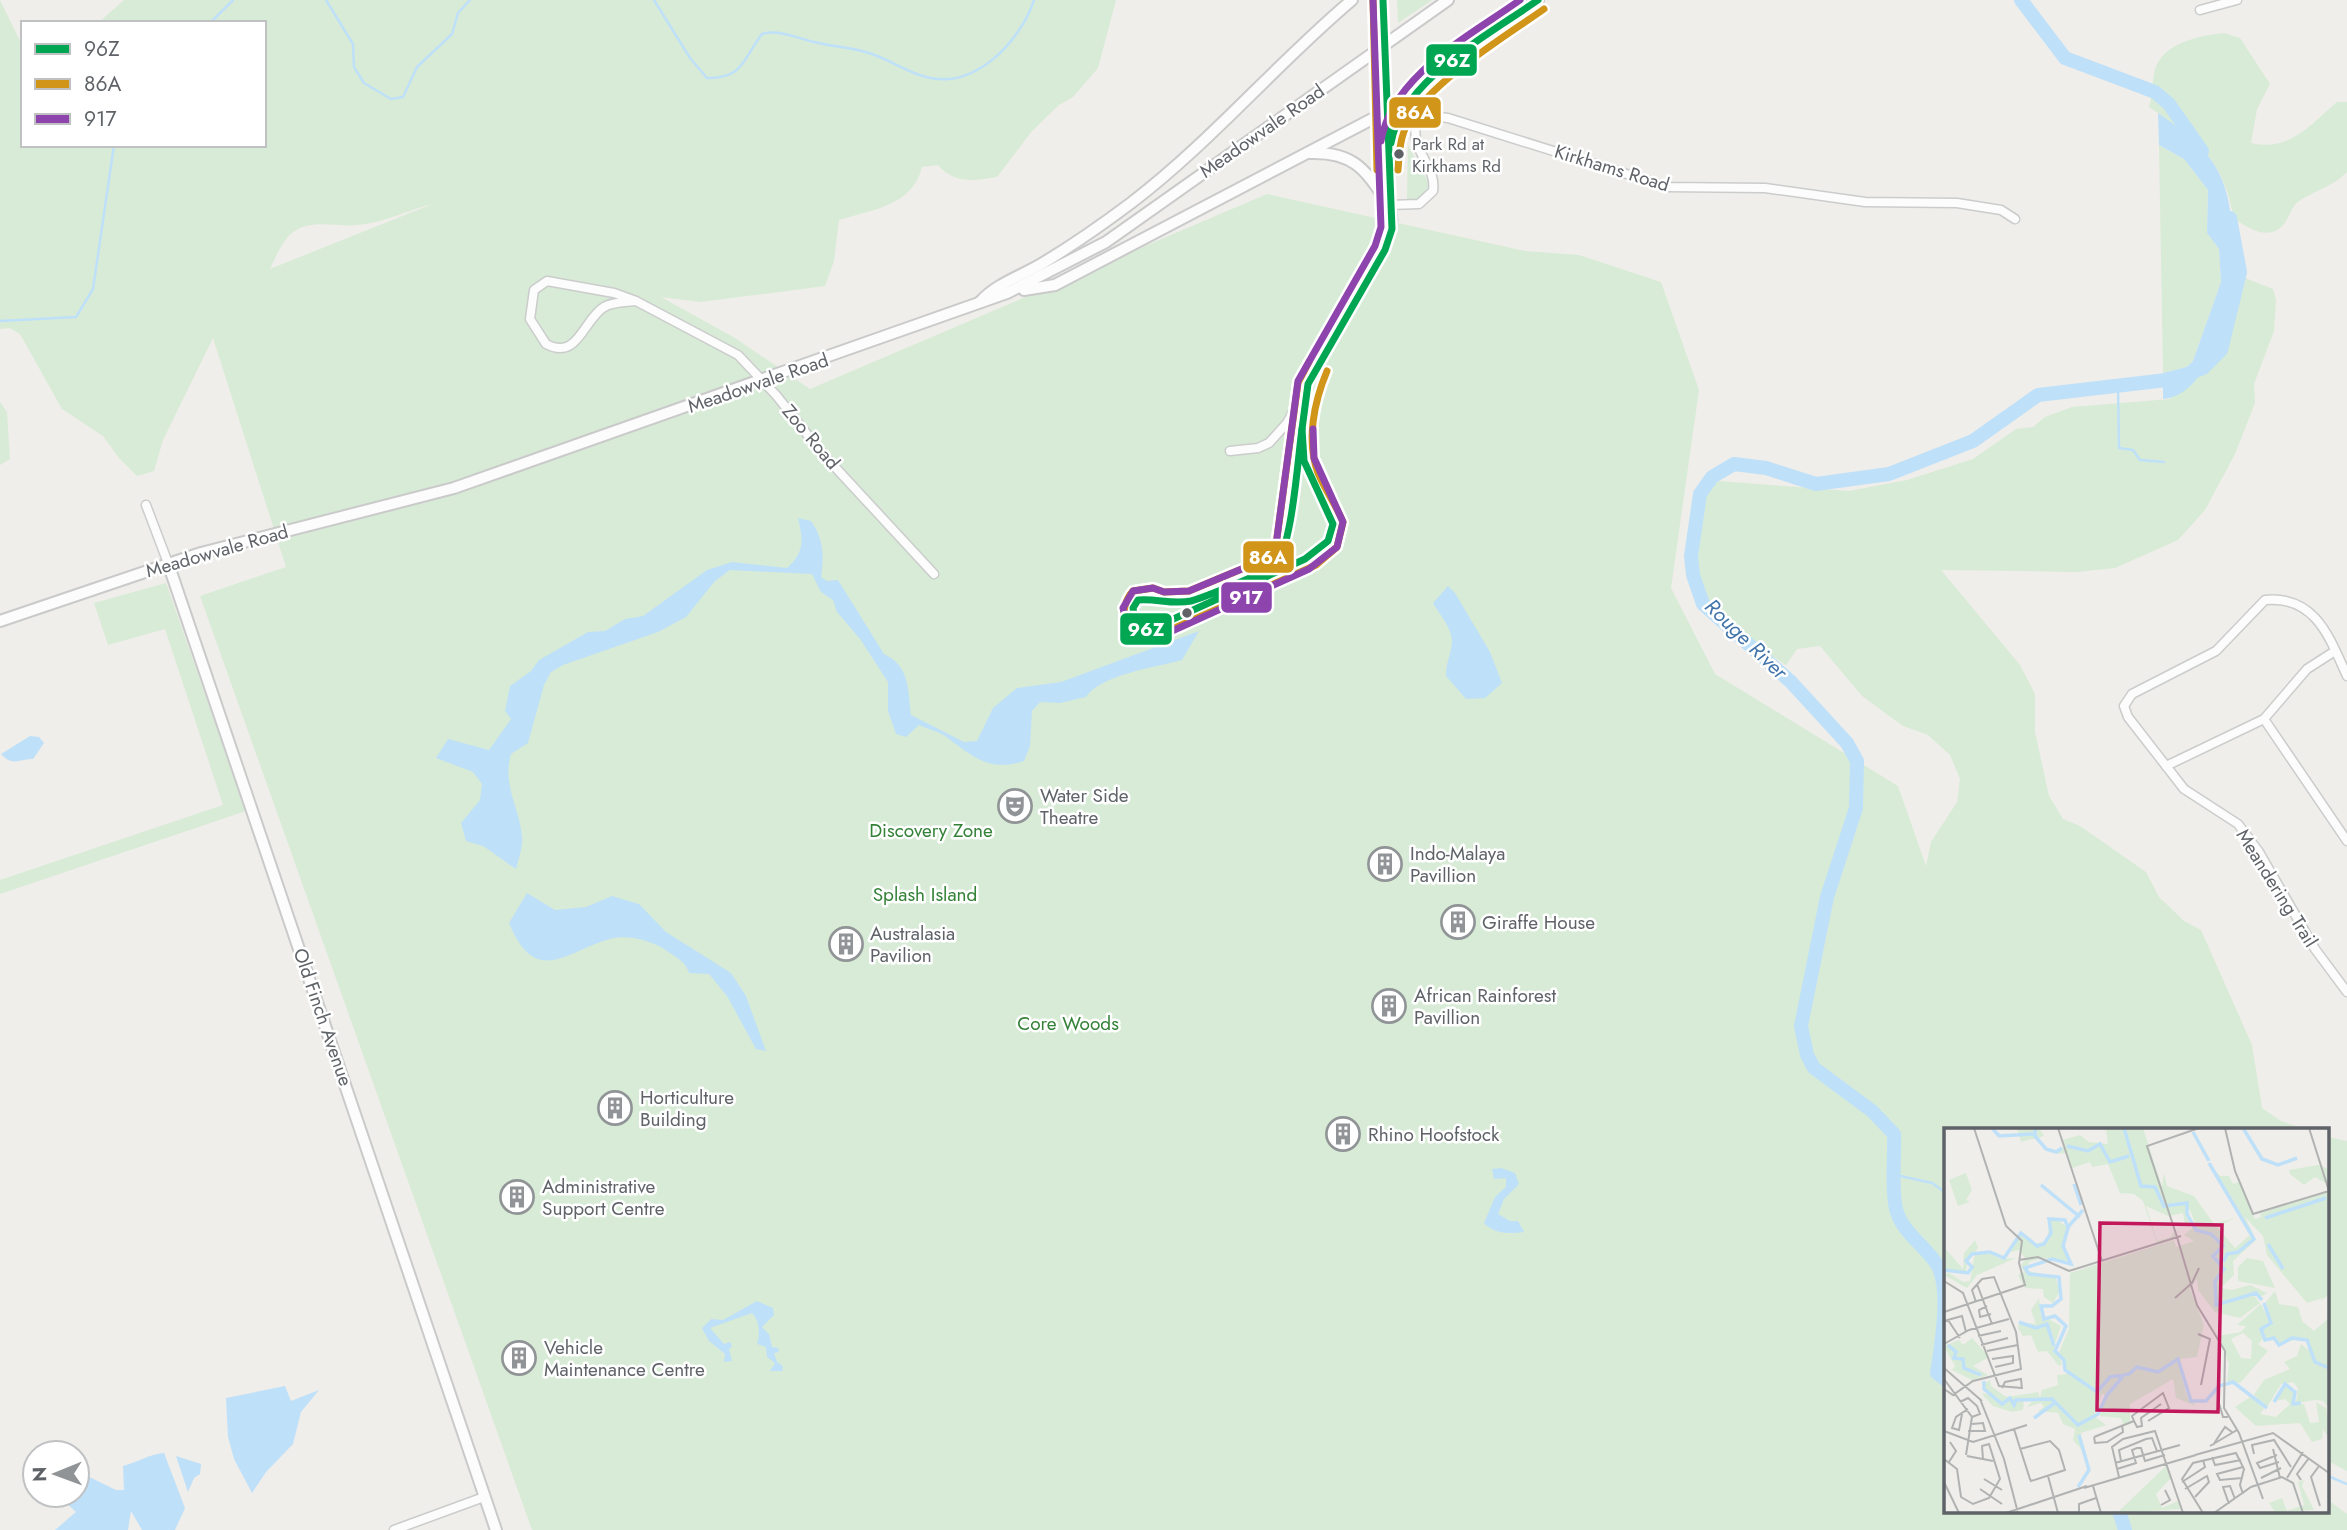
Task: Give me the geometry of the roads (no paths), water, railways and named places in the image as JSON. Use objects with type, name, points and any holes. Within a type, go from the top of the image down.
[{"type":"main road","points":[[978,304],[993,288],[1042,264],[1129,204],[1172,170],[1208,139],[1304,40],[1352,0]]},
{"type":"main road","name":"Meadowvale Road","points":[[0,621],[168,564],[454,488],[1007,293],[1106,242],[1448,0]]},
{"type":"main road","points":[[1007,293],[1055,285],[1385,111],[1538,0]]},
{"type":"main road","points":[[1387,171],[1399,116],[1407,104],[1454,63]]},
{"type":"main road","points":[[1303,154],[1332,154],[1360,164],[1389,205]]},
{"type":"main road","name":"Old Finch Avenue","points":[[168,564],[496,1530]]},
{"type":"street","points":[[1230,451],[1258,448],[1269,443],[1287,423],[1375,269],[1382,216],[1389,205],[1383,0]]},
{"type":"street","points":[[2200,10],[2237,0]]},
{"type":"street","name":"Kirkhams Road","points":[[1389,205],[1419,204],[1433,191],[1431,172],[1418,151],[1414,134],[1416,126],[1432,116],[1448,118],[1668,187],[1765,188],[1865,202],[1956,203],[2001,210],[2015,219]]},
{"type":"street","name":"Zoo Road","points":[[636,301],[607,305],[595,314],[580,339],[566,348],[546,344],[530,319],[534,290],[547,281],[614,293],[636,301],[729,349],[763,381],[822,453],[934,574]]},
{"type":"street","name":"Old Finch Avenue","points":[[146,505],[168,564]]},
{"type":"street","name":"Meandering Trail","points":[[2347,676],[2327,630],[2315,615],[2296,606],[2265,600],[2216,651],[2127,698],[2124,706],[2128,717],[2184,789],[2238,824],[2259,852],[2315,949],[2347,992]]},
{"type":"street","points":[[2166,766],[2264,719],[2307,669],[2335,651]]},
{"type":"street","points":[[2264,719],[2347,841]]},
{"type":"street","points":[[394,1530],[484,1497]]},
{"type":"water","points":[[2158,113],[2193,140],[2216,167],[2228,200],[2240,280],[2235,309],[2204,369],[2186,389],[2171,398],[2163,399],[2163,373],[2187,367],[2193,361],[2221,282],[2219,249],[2207,233],[2208,190],[2184,159],[2159,145]]},
{"type":"water","points":[[798,518],[811,521],[821,541],[821,577],[827,581],[838,580],[884,654],[899,665],[908,688],[911,715],[964,742],[977,741],[993,708],[1017,688],[1061,682],[1199,631],[1182,660],[1116,677],[1093,689],[1086,697],[1060,703],[1040,702],[1032,711],[1030,746],[1024,761],[991,764],[973,756],[942,734],[919,725],[906,737],[896,734],[888,711],[888,682],[860,639],[837,612],[833,600],[821,592],[812,574],[730,570],[715,581],[686,617],[658,632],[563,665],[551,672],[544,685],[528,743],[511,754],[509,765],[508,776],[522,836],[516,869],[483,846],[466,841],[461,823],[480,800],[482,784],[473,772],[436,758],[448,739],[489,750],[511,719],[505,711],[510,686],[531,671],[539,660],[588,632],[605,631],[625,619],[643,616],[707,570],[732,562],[787,568],[800,551]]},
{"type":"water","points":[[1448,586],[1455,593],[1490,652],[1502,683],[1485,698],[1466,699],[1446,676],[1451,637],[1433,603]]},
{"type":"water","points":[[30,736],[39,737],[44,743],[33,759],[12,761],[1,754]]},
{"type":"water","points":[[527,893],[555,910],[586,907],[612,896],[639,904],[666,932],[731,973],[746,996],[766,1051],[756,1049],[727,996],[709,974],[689,973],[680,960],[655,944],[640,939],[617,938],[554,960],[542,960],[530,955],[519,943],[509,923]]},
{"type":"water","points":[[1501,1168],[1515,1173],[1519,1184],[1504,1199],[1498,1214],[1510,1221],[1518,1221],[1524,1232],[1502,1232],[1484,1223],[1495,1197],[1506,1187],[1506,1178],[1494,1179],[1492,1169]]},
{"type":"water","points":[[757,1301],[773,1308],[774,1315],[762,1327],[769,1334],[772,1347],[778,1348],[779,1352],[774,1353],[777,1362],[783,1366],[782,1371],[770,1371],[775,1363],[767,1357],[766,1347],[757,1344],[759,1329],[752,1313],[710,1328],[724,1344],[730,1342],[732,1361],[724,1362],[725,1354],[709,1341],[702,1328],[711,1319],[723,1320]]},
{"type":"water","points":[[285,1386],[291,1401],[319,1390],[301,1412],[293,1444],[266,1472],[252,1493],[234,1459],[228,1437],[226,1398]]},
{"type":"water","points":[[164,1453],[185,1508],[175,1530],[142,1530],[131,1511],[128,1530],[55,1530],[76,1512],[73,1509],[91,1509],[91,1478],[116,1490],[124,1490],[123,1466]]},
{"type":"water","points":[[176,1456],[201,1464],[200,1474],[194,1478],[188,1492]]},
{"type":"waterway","points":[[212,21],[233,0]]},
{"type":"waterway","points":[[326,0],[353,44],[354,67],[364,83],[391,99],[403,97],[417,67],[452,34],[458,13],[470,0]]},
{"type":"waterway","points":[[654,0],[690,58],[707,78],[728,75],[735,71],[762,34],[775,33],[865,52],[919,75],[944,79],[962,76],[993,59],[1018,32],[1034,0]]},
{"type":"waterway","name":"Rouge River","points":[[2021,0],[2065,58],[2155,92],[2169,104],[2202,151]]},
{"type":"waterway","points":[[0,321],[76,317],[93,289],[114,147]]},
{"type":"waterway","name":"Rouge River","points":[[1944,1289],[1938,1266],[1903,1225],[1896,1209],[1893,1182],[1894,1134],[1872,1111],[1814,1068],[1807,1055],[1801,1026],[1827,897],[1856,808],[1857,761],[1847,743],[1791,682],[1703,604],[1693,575],[1691,556],[1700,494],[1712,477],[1734,464],[1766,468],[1816,484],[1889,474],[1973,441],[2038,395],[2175,379],[2203,368],[2221,350],[2240,272],[2230,218]]},
{"type":"waterway","points":[[2118,387],[2119,448],[2133,450],[2140,460],[2164,462]]},
{"type":"waterway","points":[[1896,1175],[1932,1183],[1944,1192]]},
{"type":"waterway","name":"Rouge River","points":[[1944,1289],[1944,1304]]},
{"type":"waterway","name":"Rouge River","points":[[1944,1304],[1944,1319]]},
{"type":"waterway","name":"Rouge River","points":[[1944,1319],[1937,1373],[1944,1378]]},
{"type":"waterway","points":[[2330,1477],[2347,1484]]},
{"type":"waterway","name":"Rouge River","points":[[2119,1512],[2125,1530]]},
{"type":"place","name":"Park Rd at Kirkhams Rd","points":[[1399,154]]},
{"type":"place","name":"Water Side Theatre","points":[[1015,806]]},
{"type":"place","name":"Indo-Malaya Pavillion","points":[[1385,864]]},
{"type":"place","name":"Giraffe House","points":[[1458,922]]},
{"type":"place","name":"Australasia Pavilion","points":[[846,944]]},
{"type":"place","name":"African Rainforest Pavillion","points":[[1389,1006]]},
{"type":"place","name":"Horticulture Building","points":[[615,1108]]},
{"type":"place","name":"Rhino Hoofstock","points":[[1343,1134]]},
{"type":"place","name":"Administrative Support Centre","points":[[517,1197]]},
{"type":"place","name":"Vehicle Maintenance Centre","points":[[519,1358]]},
{"type":"park label","name":"Discovery Zone","points":[[931,830]]},
{"type":"park label","name":"Splash Island","points":[[925,894]]},
{"type":"park label","name":"Core Woods","points":[[1068,1023]]}]
